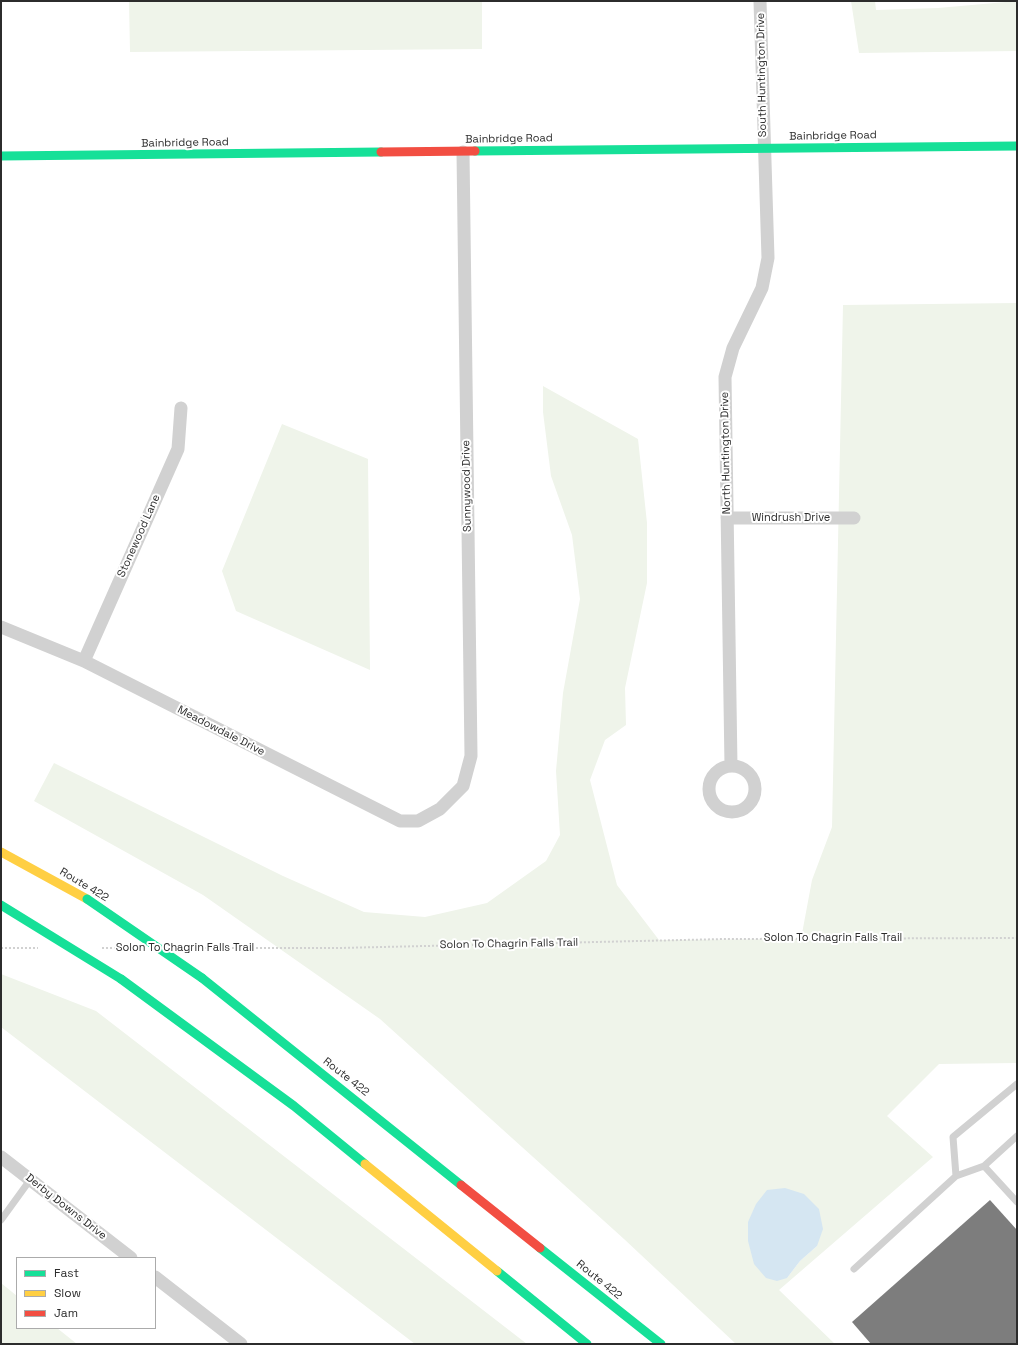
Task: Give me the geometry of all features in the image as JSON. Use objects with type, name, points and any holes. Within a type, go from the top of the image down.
[{"type":"main road","name":"Bainbridge Road","points":[[1,156],[1017,146]]},
{"type":"main road","name":"Route 422","points":[[1,852],[87,899],[202,978],[661,1344]]},
{"type":"main road","points":[[1,905],[121,979],[294,1106],[587,1344]]},
{"type":"street","name":"South Huntington Drive","points":[[760,1],[764,149]]},
{"type":"street","name":"North Huntington Drive","points":[[731,766],[725,377],[733,348],[762,288],[768,258],[764,149]]},
{"type":"street","name":"Sunnywood Drive","points":[[440,809],[463,786],[471,756],[463,152]]},
{"type":"street","name":"Stonewood Lane","points":[[84,661],[178,450],[181,408]]},
{"type":"street","name":"Windrush Drive","points":[[727,518],[854,518]]},
{"type":"street","name":"Meadowdale Drive","points":[[1,627],[84,661],[400,821],[418,821],[440,809]]},
{"type":"street","name":"Derby Downs Drive","points":[[1,1157],[130,1257]]},
{"type":"street","points":[[156,1278],[241,1344]]},
{"type":"lane","points":[[956,1176],[953,1137],[1017,1084]]},
{"type":"lane","points":[[854,1269],[956,1176],[984,1166],[1017,1136]]},
{"type":"lane","points":[[984,1166],[1017,1202]]},
{"type":"lane","points":[[1,1220],[30,1180]]},
{"type":"path","name":"Solon To Chagrin Falls Trail","points":[[182,948],[339,948],[725,939],[1017,938]]},
{"type":"path","points":[[1,948],[40,948]]},
{"type":"path","name":"Solon To Chagrin Falls Trail","points":[[95,948],[135,948]]},
{"type":"shaded area","points":[[129,1],[482,1],[482,49],[130,52]]},
{"type":"shaded area","points":[[851,1],[875,1],[876,10],[938,8],[1017,1],[1017,51],[859,53]]},
{"type":"shaded area","points":[[1017,303],[1017,1063],[939,1064],[887,1116],[933,1157],[779,1290],[835,1344],[736,1344],[624,1239],[380,1019],[203,895],[34,801],[54,763],[283,876],[364,912],[425,917],[487,903],[546,861],[560,835],[556,771],[563,693],[580,599],[572,535],[551,476],[543,412],[543,386],[638,439],[647,523],[647,583],[625,688],[626,725],[605,740],[590,780],[617,885],[659,940],[801,939],[812,880],[832,827],[843,305]],"holes":[[[819,1209],[817,1246],[800,1261],[787,1278]]]},
{"type":"shaded area","points":[[282,424],[368,459],[370,670],[236,611],[222,571]]},
{"type":"shaded area","points":[[1,974],[96,1011],[527,1344],[415,1344],[1,1027]]},
{"type":"shaded area","points":[[1,1283],[16,1295],[16,1329],[58,1329],[77,1344],[1,1344]]},
{"type":"water","points":[[785,1188],[804,1194],[819,1209],[823,1229],[817,1246],[800,1261],[787,1278],[777,1281],[766,1278],[754,1264],[748,1241],[748,1222],[756,1204],[767,1190]]},
{"type":"building","points":[[990,1200],[1017,1230],[1017,1344],[871,1344],[852,1322]]},
{"type":"traffic: fast","points":[[475,151],[1017,146]]},
{"type":"traffic: fast","points":[[1,156],[381,152]]},
{"type":"traffic: fast","points":[[87,899],[202,978]]},
{"type":"traffic: fast","points":[[1,905],[121,979]]},
{"type":"traffic: fast","points":[[202,978],[461,1185]]},
{"type":"traffic: fast","points":[[121,979],[294,1106],[365,1164]]},
{"type":"traffic: fast","points":[[540,1248],[661,1344]]},
{"type":"traffic: fast","points":[[497,1271],[587,1344]]},
{"type":"traffic: slow","points":[[1,852],[87,899]]},
{"type":"traffic: slow","points":[[365,1164],[497,1271]]},
{"type":"traffic: jam","points":[[381,152],[475,151]]},
{"type":"traffic: jam","points":[[461,1185],[540,1248]]}]
